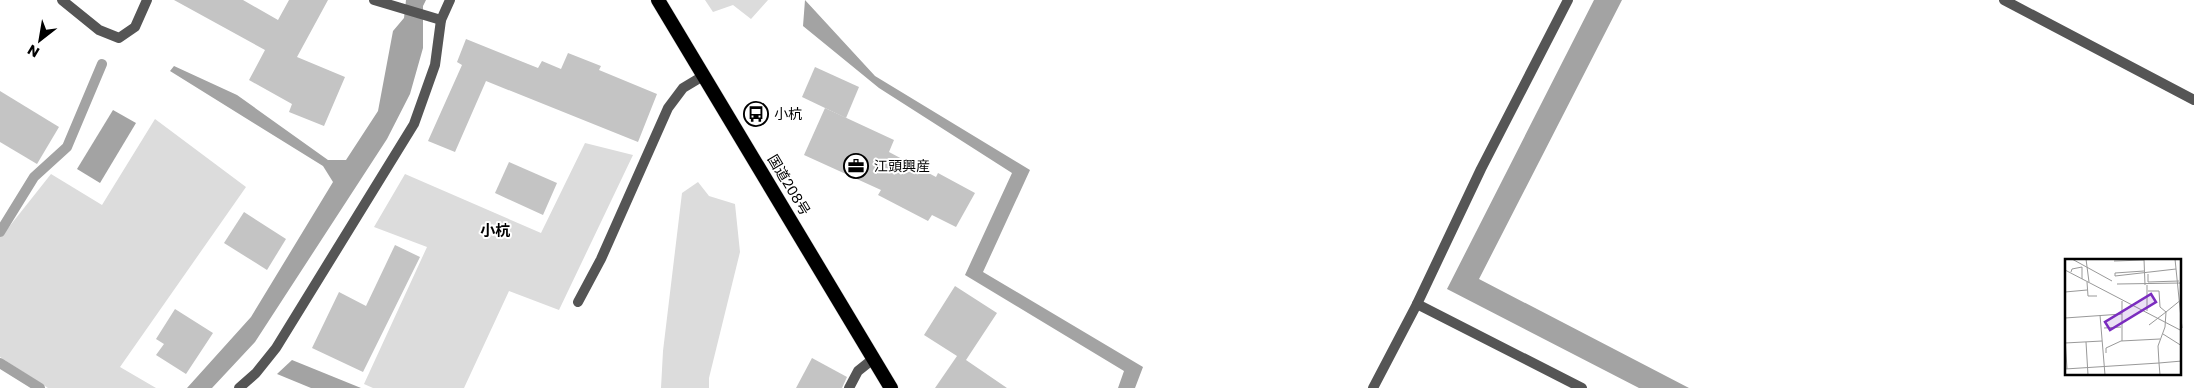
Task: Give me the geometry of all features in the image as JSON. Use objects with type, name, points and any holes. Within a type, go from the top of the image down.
[{"type":"highway","name":"国道208号","points":[[658,0],[891,388]]},
{"type":"street","points":[[62,0],[99,30],[119,38],[135,27],[146,0]]},
{"type":"street","points":[[374,0],[385,5],[440,20]]},
{"type":"street","points":[[239,388],[256,373],[276,348],[414,124],[435,65],[440,20],[450,0]]},
{"type":"street","points":[[1373,388],[1417,304],[1481,169],[1568,0]]},
{"type":"street","points":[[2004,0],[2194,100]]},
{"type":"street","points":[[578,302],[601,259],[668,108],[683,88],[704,76]]},
{"type":"street","points":[[1417,304],[1582,388]]},
{"type":"street","points":[[849,388],[858,371],[873,359]]},
{"type":"shaded area","points":[[406,0],[426,0],[423,6],[423,48],[410,94],[387,139],[255,342],[212,388],[187,388],[251,317],[333,182],[323,166],[170,71],[174,66],[237,95],[328,160],[346,160],[378,111],[393,31],[404,18]]},
{"type":"shaded area","points":[[705,0],[768,0],[751,19],[733,5],[713,12]]},
{"type":"shaded area","points":[[805,0],[875,76],[1030,170],[983,272],[1143,367],[1135,388],[1118,388],[1124,371],[965,275],[1012,173],[879,88],[803,26]]},
{"type":"shaded area","points":[[1594,0],[1622,0],[1479,279],[1689,388],[1639,388],[1447,289]]},
{"type":"shaded area","points":[[113,110],[136,123],[100,183],[77,169]]},
{"type":"shaded area","points":[[155,119],[246,187],[120,367],[156,388],[48,388],[0,357],[0,228],[5,232],[51,174],[102,205]]},
{"type":"shaded area","points":[[585,143],[633,155],[559,310],[509,291],[464,388],[373,388],[364,384],[427,247],[374,227],[405,174],[541,233]]},
{"type":"shaded area","points":[[698,182],[709,196],[735,204],[740,252],[709,378],[709,388],[661,388],[663,351],[682,193]]},
{"type":"shaded area","points":[[292,360],[361,388],[311,388],[277,374]]},
{"type":"building","points":[[174,0],[243,0],[278,20],[289,0],[328,0],[297,57],[345,77],[324,126],[289,112],[292,104],[249,80],[265,50]]},
{"type":"building","points":[[466,39],[538,68],[542,61],[561,69],[568,53],[601,66],[599,70],[657,94],[638,142],[486,81],[455,152],[428,141],[462,65],[457,62]]},
{"type":"building","points":[[815,67],[859,87],[846,118],[802,97]]},
{"type":"building","points":[[0,91],[59,127],[37,164],[0,142]]},
{"type":"building","points":[[825,108],[894,140],[889,152],[936,177],[938,173],[975,193],[956,227],[932,215],[928,221],[878,195],[881,190],[804,155]]},
{"type":"building","points":[[509,162],[557,183],[543,215],[495,193]]},
{"type":"building","points":[[244,212],[286,239],[267,270],[224,243]]},
{"type":"building","points":[[395,245],[420,257],[363,372],[312,348],[339,292],[366,306]]},
{"type":"building","points":[[955,286],[997,313],[966,360],[1007,388],[935,388],[957,356],[924,335]]},
{"type":"building","points":[[175,309],[213,333],[186,374],[156,355],[164,344],[156,339]]},
{"type":"building","points":[[812,358],[847,377],[842,388],[796,388]]},
{"type":"waterway","points":[[0,232],[34,177],[67,147],[102,64]]},
{"type":"waterway","points":[[0,363],[40,388]]},
{"type":"place","name":"小杭","points":[[756,114]]},
{"type":"place","name":"江頭興産","points":[[856,166]]},
{"type":"district","name":"小杭","points":[[495,230]]}]
